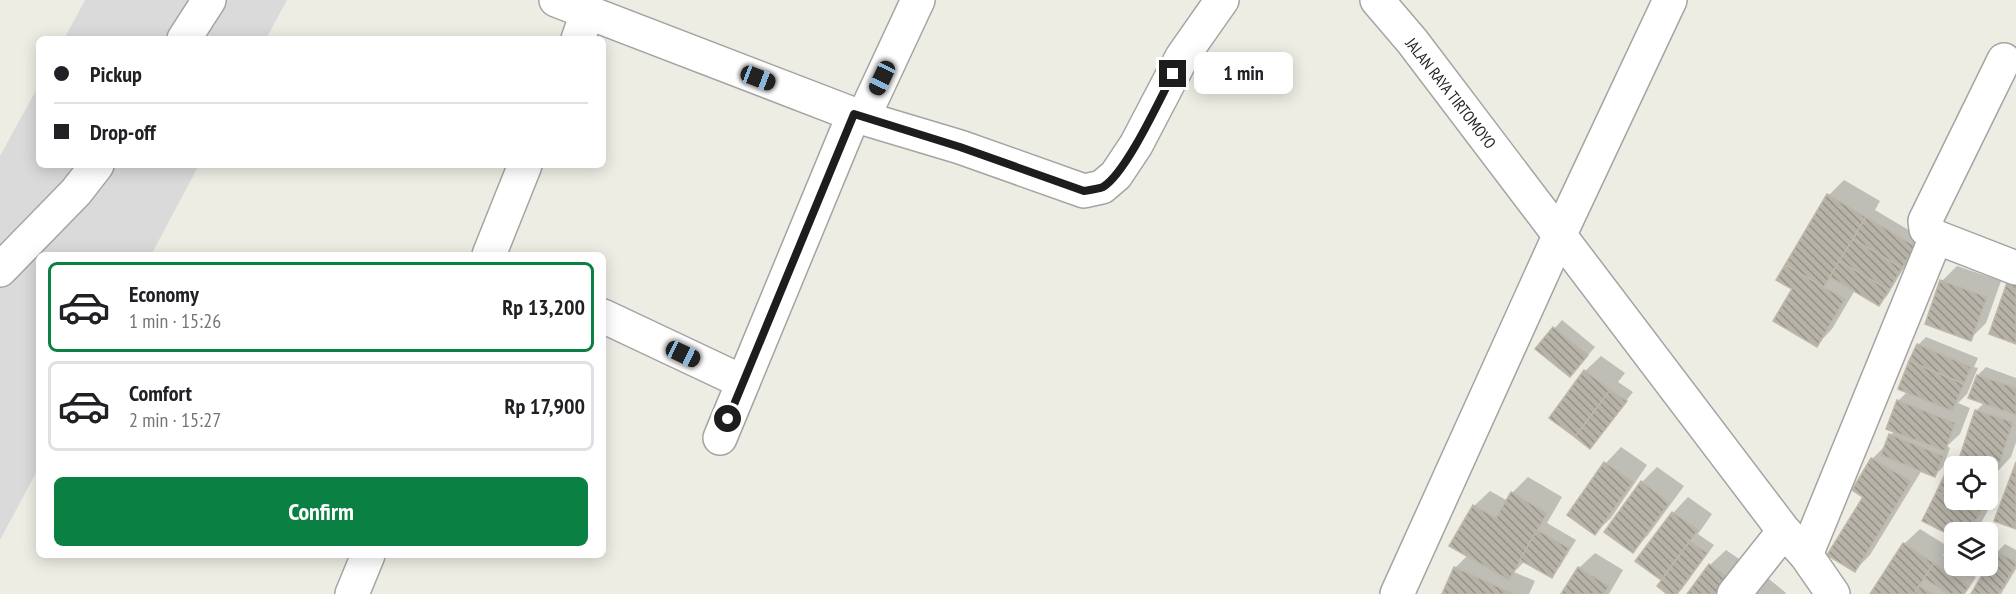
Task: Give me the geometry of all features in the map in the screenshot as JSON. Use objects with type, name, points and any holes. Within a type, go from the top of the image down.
[{"type":"street","points":[[186,36],[209,0]]},
{"type":"street","points":[[556,0],[583,25],[623,12],[859,116],[960,147],[1084,191],[1102,188],[1116,175],[1136,145],[1182,57],[1222,0]]},
{"type":"street","points":[[720,438],[859,116],[918,0]]},
{"type":"street","points":[[1397,594],[1555,228],[1670,0]]},
{"type":"street","name":"JALAN RAYA TIRTOMOYO","points":[[1383,3],[1784,531],[1806,555],[1833,594]]},
{"type":"street","points":[[2004,60],[1926,221],[1926,229],[1936,237],[2015,263]]},
{"type":"street","points":[[0,270],[76,192],[95,168]]},
{"type":"street","points":[[492,252],[524,168]]},
{"type":"street","points":[[1806,555],[1936,237]]},
{"type":"street","points":[[606,317],[743,382]]},
{"type":"street","points":[[1734,594],[1784,531]]},
{"type":"street","points":[[352,594],[367,558]]},
{"type":"shaded area","points":[[85,0],[287,0],[268,36],[66,36]]},
{"type":"shaded area","points":[[36,90],[36,168],[197,168],[153,252],[36,252],[36,473],[0,540],[0,156]]},
{"type":"building","points":[[1827,194],[1866,217],[1824,287],[1785,265]]},
{"type":"building","points":[[1866,217],[1915,246],[1902,268],[1853,239]]},
{"type":"building","points":[[1853,239],[1902,268],[1889,290],[1839,261]]},
{"type":"building","points":[[1839,261],[1889,290],[1879,306],[1830,277]]},
{"type":"building","points":[[1785,265],[1845,299],[1817,347],[1773,321],[1792,289],[1776,280]]},
{"type":"building","points":[[2009,277],[2016,280],[2016,344],[1989,334]]},
{"type":"building","points":[[1940,280],[1987,297],[1971,341],[1925,324]]},
{"type":"building","points":[[1553,327],[1588,355],[1570,377],[1535,349]]},
{"type":"building","points":[[1917,344],[1971,367],[1964,384],[1909,361]]},
{"type":"building","points":[[1909,361],[1964,384],[1952,411],[1898,389]]},
{"type":"building","points":[[1584,370],[1610,390],[1575,437],[1549,418]]},
{"type":"building","points":[[1977,375],[2016,388],[2016,415],[1968,398]]},
{"type":"building","points":[[1610,390],[1627,401],[1590,449],[1575,437]]},
{"type":"building","points":[[1897,400],[1955,423],[1945,451],[1886,429]]},
{"type":"building","points":[[1975,410],[2013,422],[1998,468],[1998,456],[1960,456]]},
{"type":"building","points":[[1889,434],[1943,456],[1935,477],[1881,455]]},
{"type":"building","points":[[1871,458],[1911,481],[1855,572],[1827,555],[1863,497],[1852,490]]},
{"type":"building","points":[[1604,462],[1633,482],[1595,535],[1567,515]]},
{"type":"building","points":[[2016,462],[2016,529],[1994,521]]},
{"type":"building","points":[[1944,476],[1944,495],[1937,491]]},
{"type":"building","points":[[1641,481],[1669,503],[1633,553],[1604,532]]},
{"type":"building","points":[[1937,491],[1944,495],[1944,510],[1974,510],[1980,513],[1975,522],[1944,522],[1944,532],[1922,521]]},
{"type":"building","points":[[1511,492],[1547,513],[1509,580],[1449,546],[1473,505],[1496,518]]},
{"type":"building","points":[[1672,512],[1698,530],[1661,580],[1635,561]]},
{"type":"building","points":[[1537,530],[1569,548],[1552,578],[1520,560]]},
{"type":"building","points":[[1690,541],[1707,553],[1677,594],[1667,594],[1657,586]]},
{"type":"building","points":[[1903,543],[1934,563],[1914,594],[1870,594]]},
{"type":"building","points":[[1998,552],[2016,562],[1999,594],[1971,594],[1981,576],[1998,576]]},
{"type":"building","points":[[1934,563],[1944,570],[1944,576],[1954,576],[1969,586],[1964,594],[1948,594],[1924,578]]},
{"type":"building","points":[[1709,564],[1733,581],[1724,594],[1687,594]]},
{"type":"building","points":[[1454,567],[1514,594],[1442,594]]},
{"type":"building","points":[[1578,567],[1609,586],[1604,594],[1561,594]]},
{"type":"building","points":[[1919,586],[1933,594],[1914,594]]},
{"type":"route","points":[[728,419],[854,114],[960,147],[1084,191],[1102,188],[1116,175],[1136,145],[1173,74]]}]
